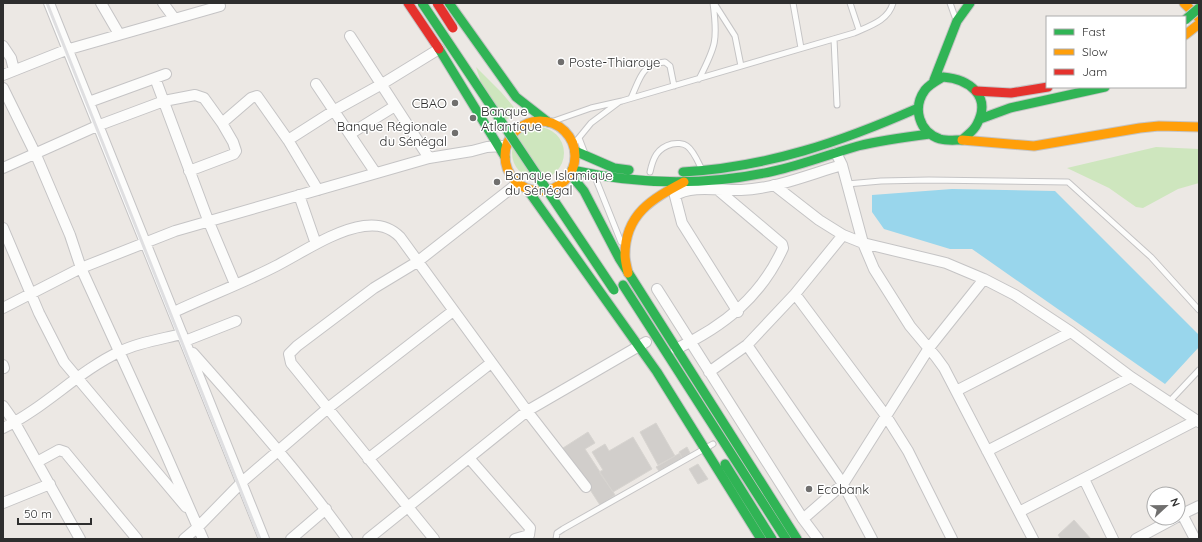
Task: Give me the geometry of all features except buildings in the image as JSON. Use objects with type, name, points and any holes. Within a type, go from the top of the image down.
[{"type":"main road","points":[[408,3],[503,150],[511,176],[522,186],[642,344],[772,539]]},
{"type":"main road","points":[[422,3],[616,293]]},
{"type":"main road","points":[[436,3],[458,36]]},
{"type":"main road","points":[[449,3],[516,97],[549,122],[561,128],[576,144],[587,160],[614,168],[650,172],[703,171],[758,163],[815,149],[876,127],[918,108]]},
{"type":"main road","points":[[934,80],[956,21],[970,3]]},
{"type":"main road","points":[[1184,3],[1199,18]]},
{"type":"main road","points":[[1186,19],[1199,8]]},
{"type":"main road","points":[[1186,35],[1199,24]]},
{"type":"main road","points":[[962,140],[972,131],[980,119],[980,100],[976,91],[970,84],[957,78],[943,77],[934,80],[926,87],[920,97],[918,108],[921,122],[930,134],[940,139],[1034,146],[1140,128],[1159,126],[1199,127]]},
{"type":"main road","points":[[976,91],[1011,93],[1046,87]]},
{"type":"main road","points":[[980,119],[1005,109],[1076,95],[1101,88]]},
{"type":"main road","points":[[515,121],[523,134]]},
{"type":"main road","points":[[503,150],[513,133],[525,124],[540,121],[549,122]]},
{"type":"main road","points":[[571,172],[593,172],[645,180],[685,182],[747,176],[780,169],[886,139],[930,134]]},
{"type":"main road","points":[[522,186],[536,191],[546,191],[564,182],[571,172],[576,144]]},
{"type":"main road","points":[[571,172],[584,191],[605,233],[628,273],[797,539]]},
{"type":"main road","points":[[554,180],[562,194]]},
{"type":"main road","points":[[628,273],[625,256],[626,239],[639,212],[648,202],[685,182]]},
{"type":"main road","points":[[621,282],[786,539]]},
{"type":"main road","points":[[633,321],[642,344]]},
{"type":"main road","points":[[655,336],[663,328]]},
{"type":"main road","points":[[709,446],[761,539]]},
{"type":"street","points":[[49,3],[146,241],[264,539]]},
{"type":"street","points":[[101,3],[119,34]]},
{"type":"street","points":[[163,3],[174,18]]},
{"type":"street","points":[[3,76],[14,70],[68,49],[220,6]]},
{"type":"street","points":[[350,36],[429,158]]},
{"type":"street","points":[[3,46],[11,58],[14,70]]},
{"type":"street","points":[[288,140],[334,110],[382,84],[439,49]]},
{"type":"street","points":[[89,102],[166,74]]},
{"type":"street","points":[[155,78],[208,220],[235,284]]},
{"type":"street","points":[[316,84],[375,172]]},
{"type":"street","points":[[3,88],[36,154],[68,229],[81,268],[203,539]]},
{"type":"street","points":[[3,168],[99,126],[164,100],[195,95],[204,98],[222,124],[236,150],[234,154],[189,171]]},
{"type":"street","points":[[222,124],[251,98],[257,96],[288,140],[318,190]]},
{"type":"street","points":[[350,134],[395,106]]},
{"type":"street","points":[[3,308],[81,268],[146,241],[208,220],[429,158],[503,150]]},
{"type":"street","points":[[836,153],[842,165],[863,243],[884,288],[914,332],[929,348],[944,368],[1033,539]]},
{"type":"street","points":[[738,312],[682,223],[675,196],[679,193],[695,190],[743,190],[774,185],[842,165]]},
{"type":"street","points":[[774,185],[819,220],[843,236],[863,243],[946,263],[984,279],[1016,295],[1071,332],[1131,377],[1198,421]]},
{"type":"street","points":[[434,539],[291,364],[289,359],[292,350],[374,288],[417,262],[522,186]]},
{"type":"street","points":[[676,349],[738,312],[765,280],[783,248],[782,244],[718,190]]},
{"type":"street","points":[[299,195],[316,244]]},
{"type":"street","points":[[174,312],[275,266],[316,244],[356,228],[376,225],[394,230],[491,363],[586,487]]},
{"type":"street","points":[[3,228],[56,350],[76,378],[192,514]]},
{"type":"street","points":[[709,372],[747,346],[795,294],[843,236]]},
{"type":"street","points":[[803,519],[843,484],[929,348],[984,279]]},
{"type":"street","points":[[657,288],[803,519],[818,539]]},
{"type":"street","points":[[795,294],[886,416],[908,451],[952,539]]},
{"type":"street","points":[[184,539],[198,527],[242,482],[328,408],[453,311]]},
{"type":"street","points":[[3,428],[15,423],[76,378],[120,352],[147,342],[185,341],[236,321]]},
{"type":"street","points":[[956,391],[1071,332]]},
{"type":"street","points":[[185,341],[279,451],[326,509],[347,539]]},
{"type":"street","points":[[368,539],[527,411],[642,344]]},
{"type":"street","points":[[747,346],[843,484],[872,539]]},
{"type":"street","points":[[368,459],[491,363]]},
{"type":"street","points":[[987,451],[1131,377]]},
{"type":"street","points":[[3,406],[15,423],[80,539]]},
{"type":"street","points":[[1020,512],[1198,421]]},
{"type":"street","points":[[37,462],[59,450],[65,452],[137,539]]},
{"type":"street","points":[[469,458],[530,528],[530,535],[515,539]]},
{"type":"street","points":[[1084,479],[1113,539]]},
{"type":"street","points":[[3,503],[50,484]]},
{"type":"street","points":[[1186,512],[1199,506]]},
{"type":"street","points":[[291,539],[326,509]]},
{"type":"street","points":[[1136,539],[1160,526]]},
{"type":"street","points":[[1185,526],[1195,539]]},
{"type":"lane","points":[[713,3],[735,36],[741,66]]},
{"type":"lane","points":[[699,79],[715,44],[716,23],[713,3]]},
{"type":"lane","points":[[793,3],[801,48]]},
{"type":"lane","points":[[850,3],[859,30]]},
{"type":"lane","points":[[549,122],[591,108],[622,101],[834,39],[883,19],[888,14],[893,3]]},
{"type":"lane","points":[[950,3],[956,21]]},
{"type":"lane","points":[[834,39],[838,105]]},
{"type":"lane","points":[[631,98],[646,68],[654,63],[665,62],[670,66],[674,86]]},
{"type":"lane","points":[[587,160],[576,144],[598,116],[622,101]]},
{"type":"lane","points":[[650,172],[653,159],[658,151],[665,146],[676,143],[686,145],[694,154],[703,171]]},
{"type":"lane","points":[[593,172],[625,256]]},
{"type":"lane","points":[[847,184],[881,181],[929,180],[1068,182],[1151,257],[1199,310]]},
{"type":"lane","points":[[1168,402],[1199,370]]},
{"type":"lane","points":[[556,539],[557,533],[563,529],[709,446]]},
{"type":"green space","points":[[476,67],[501,92],[518,112],[501,123],[487,101]]},
{"type":"green space","points":[[538,127],[548,129],[556,135],[562,143],[564,153],[562,163],[556,171],[548,177],[538,179],[528,177],[520,171],[514,163],[512,153],[514,143],[520,135],[528,129]]},
{"type":"green space","points":[[1156,147],[1199,149],[1199,183],[1178,189],[1143,208],[1136,207],[1109,188],[1067,168]]},
{"type":"water","points":[[952,189],[1055,191],[1199,335],[1199,347],[1165,384],[972,249],[950,249],[884,229],[872,212],[872,195]]},
{"type":"railway","points":[[47,3],[260,539]]},
{"type":"traffic: fast","points":[[422,3],[614,290]]},
{"type":"traffic: fast","points":[[449,3],[516,97],[548,122]]},
{"type":"traffic: fast","points":[[934,80],[957,21],[970,3]]},
{"type":"traffic: fast","points":[[1186,19],[1199,8]]},
{"type":"traffic: fast","points":[[439,49],[505,157]]},
{"type":"traffic: fast","points":[[943,77],[953,78],[969,85],[980,97],[982,105],[981,114],[977,124],[962,140],[943,140],[933,136],[927,131],[920,119],[918,112],[921,97],[929,86],[943,77]]},
{"type":"traffic: fast","points":[[980,119],[1010,108],[1100,88]]},
{"type":"traffic: fast","points":[[683,172],[745,165],[804,151],[861,132],[918,108]]},
{"type":"traffic: fast","points":[[572,170],[622,179],[648,181],[673,182],[724,179],[784,169],[867,144],[930,134]]},
{"type":"traffic: fast","points":[[575,151],[614,168],[629,170]]},
{"type":"traffic: fast","points":[[570,174],[584,191],[619,258],[797,539]]},
{"type":"traffic: fast","points":[[527,189],[657,372],[761,539]]},
{"type":"traffic: fast","points":[[623,285],[786,539]]},
{"type":"traffic: fast","points":[[725,464],[772,539]]},
{"type":"traffic: slow","points":[[1184,3],[1199,18]]},
{"type":"traffic: slow","points":[[1186,34],[1199,24]]},
{"type":"traffic: slow","points":[[540,121],[553,124],[565,131],[572,143],[575,156],[572,169],[565,181],[553,188],[540,191],[527,188],[515,181],[508,169],[505,156],[508,143],[515,131],[527,124],[540,121]]},
{"type":"traffic: slow","points":[[962,140],[1034,146],[1140,128],[1159,126],[1199,127]]},
{"type":"traffic: slow","points":[[628,273],[625,257],[626,241],[635,218],[651,202],[684,182]]},
{"type":"traffic: jam","points":[[408,3],[439,49]]},
{"type":"traffic: jam","points":[[437,3],[453,28]]},
{"type":"traffic: jam","points":[[976,91],[1011,93],[1046,87]]},
{"type":"place","name":"Poste-Thiaroye","points":[[561,62]]},
{"type":"place","name":"CBAO","points":[[455,103]]},
{"type":"place","name":"Banque Atlantique","points":[[473,118]]},
{"type":"place","name":"Banque Régionale du Sénégal","points":[[455,133]]},
{"type":"place","name":"Banque Islamique du Sénégal","points":[[497,182]]},
{"type":"place","name":"Ecobank","points":[[809,489]]}]
